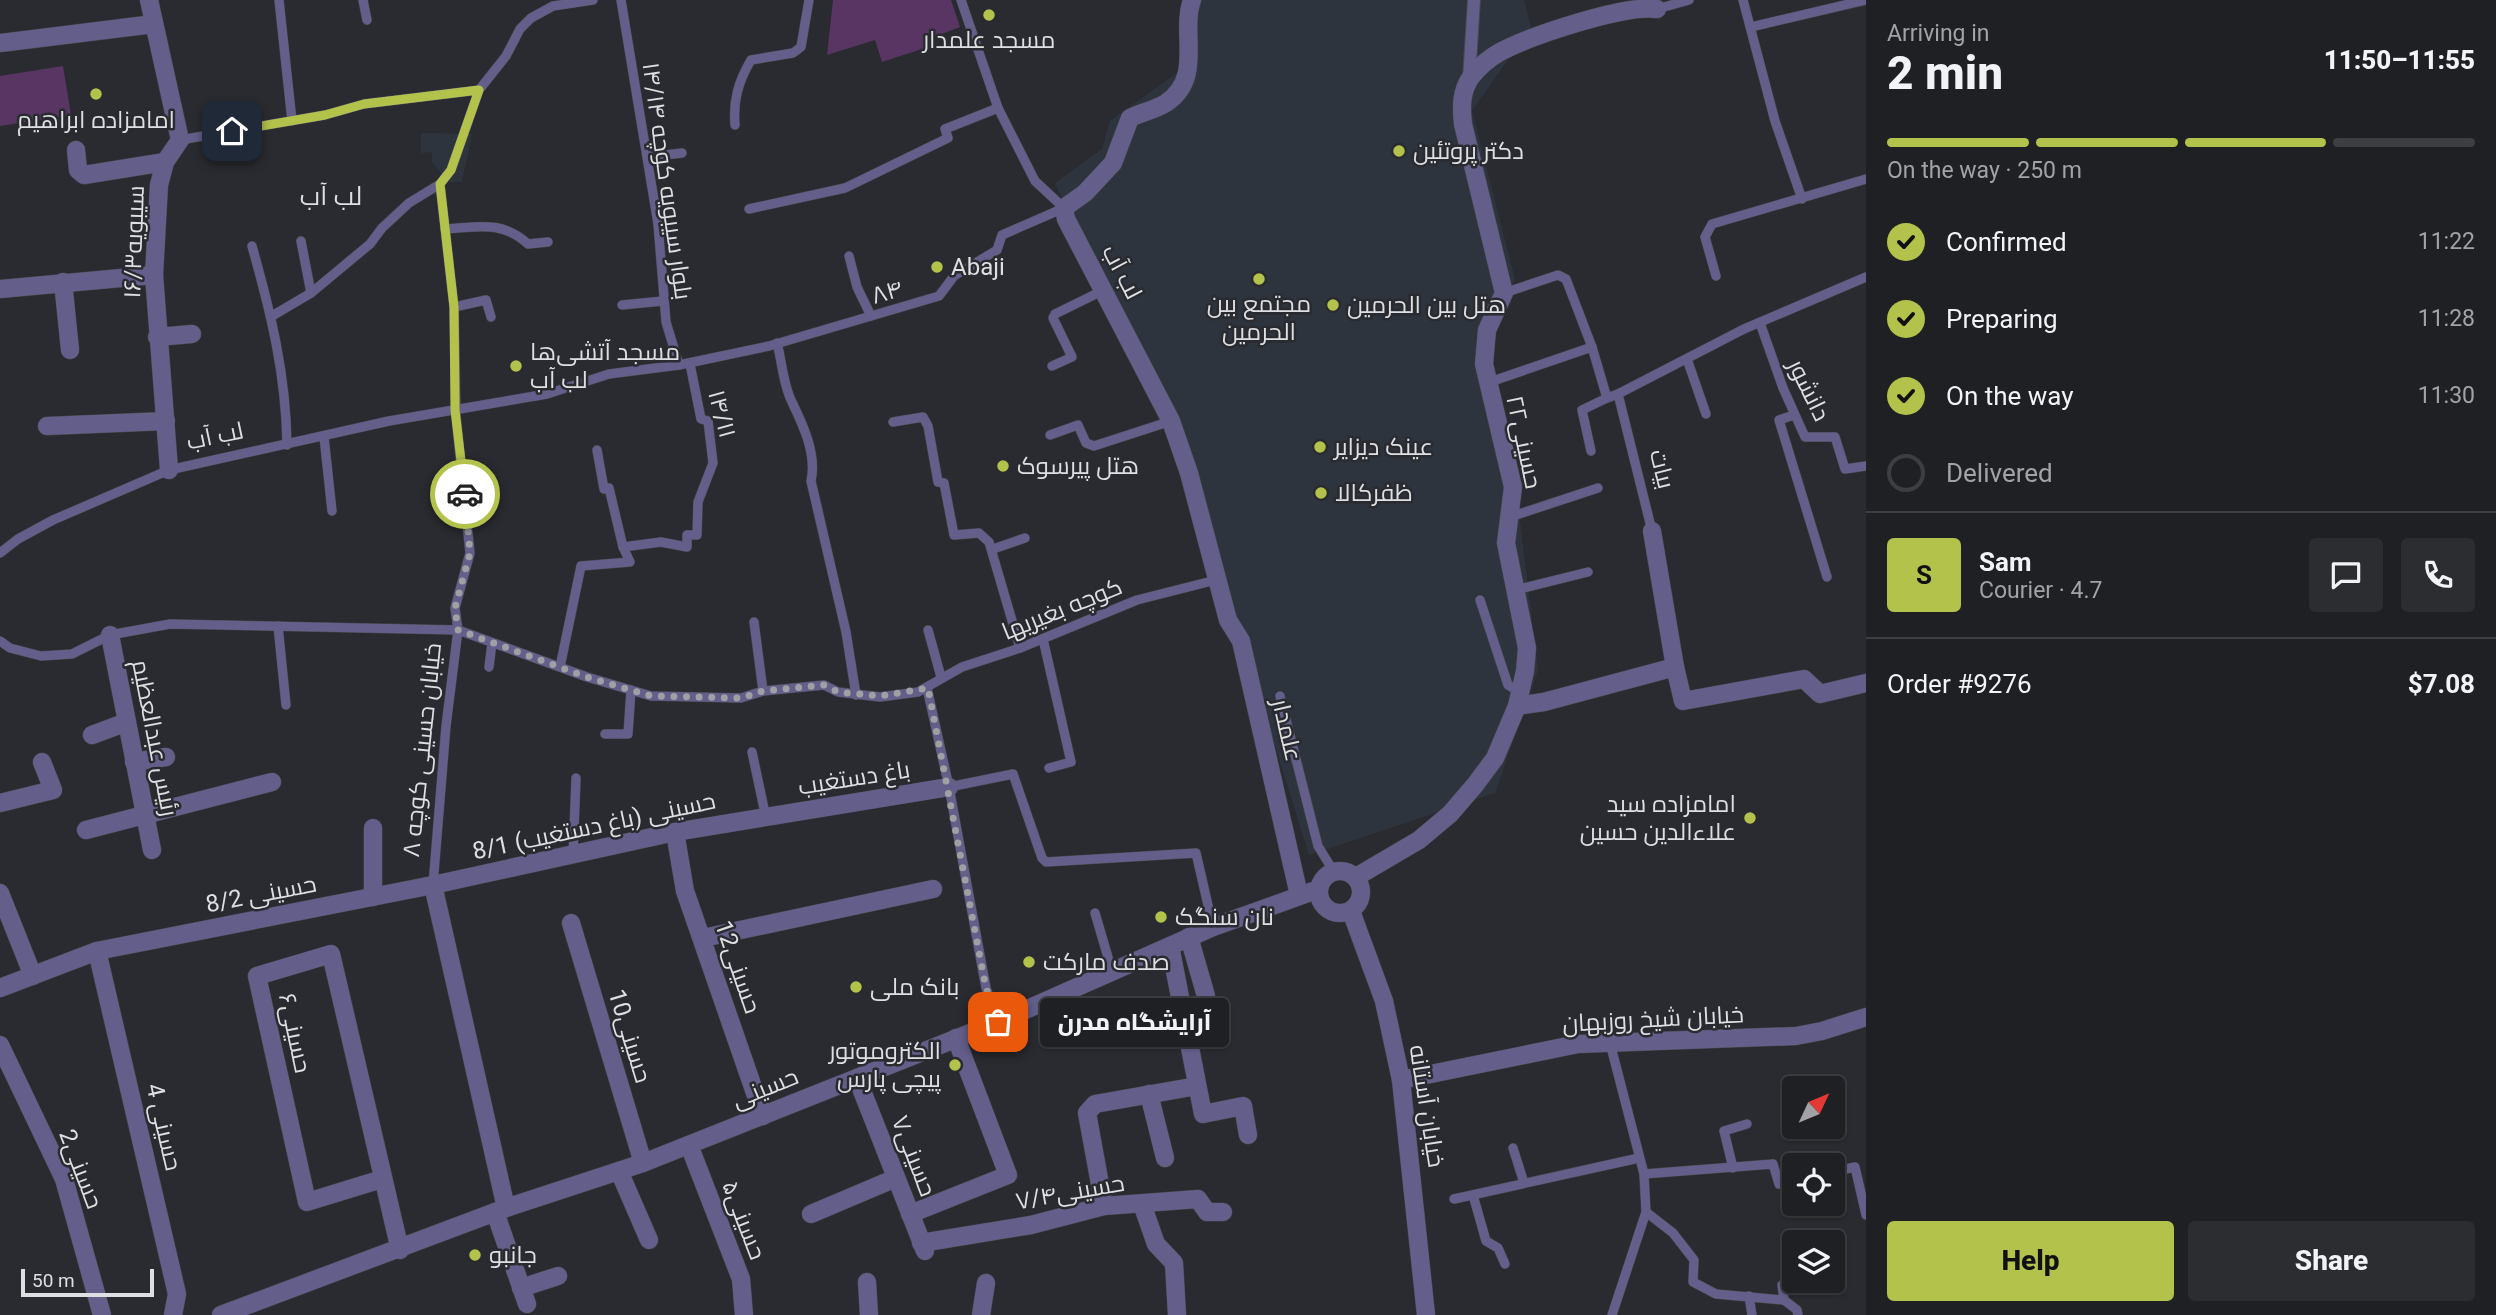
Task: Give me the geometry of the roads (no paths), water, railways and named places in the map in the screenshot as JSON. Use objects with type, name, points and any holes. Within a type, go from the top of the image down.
[{"type":"street","points":[[149,0],[180,140]]},
{"type":"street","points":[[1064,208],[1085,193],[1114,163],[1130,118],[1169,101],[1178,91],[1189,64],[1191,42],[1187,16],[1192,0]]},
{"type":"street","points":[[1474,0],[1469,79],[1461,102],[1463,124],[1504,293]]},
{"type":"street","points":[[1469,79],[1498,53],[1524,41],[1643,6],[1657,9]]},
{"type":"street","points":[[0,43],[154,24]]},
{"type":"street","name":"سیبویه۱۶/۳","points":[[169,471],[154,275],[159,185],[165,162],[180,140]]},
{"type":"street","points":[[75,150],[78,170],[84,175],[165,162]]},
{"type":"street","name":"لب آب","points":[[1064,208],[1066,219],[1171,421],[1189,473],[1216,580]]},
{"type":"street","points":[[0,289],[154,275]]},
{"type":"street","points":[[63,282],[70,350]]},
{"type":"street","name":"حسینی۲۲","points":[[1356,877],[1419,840],[1450,814],[1495,758],[1518,699],[1527,648],[1506,543],[1513,487],[1484,364],[1487,330],[1504,293]]},
{"type":"street","points":[[158,337],[192,334]]},
{"type":"street","points":[[47,426],[166,421]]},
{"type":"street","name":"بیات","points":[[1652,531],[1683,701],[1804,679],[1820,694],[1866,683]]},
{"type":"street","name":"علمدار","points":[[1216,580],[1230,626],[1241,641],[1299,895]]},
{"type":"street","name":"رئیس عبدالعظیم","points":[[110,635],[152,850]]},
{"type":"street","points":[[1518,699],[1544,702],[1675,667]]},
{"type":"street","points":[[92,735],[127,722]]},
{"type":"street","points":[[134,762],[166,757]]},
{"type":"street","points":[[0,803],[53,790],[42,762]]},
{"type":"street","points":[[86,830],[272,782]]},
{"type":"street","name":"باغ دستغیب","points":[[766,818],[949,788]]},
{"type":"street","name":"8/1 حسینی (باغ دستغیب)","points":[[433,885],[675,832],[766,818]]},
{"type":"street","points":[[373,828],[373,897]]},
{"type":"street","name":"حسینی12","points":[[675,832],[685,891],[763,1116]]},
{"type":"street","points":[[1334,872],[1350,873],[1356,877],[1362,891],[1357,906],[1351,911],[1338,914],[1326,908],[1319,889],[1322,881],[1334,872]]},
{"type":"street","name":"8/2 حسینی","points":[[97,951],[433,885]]},
{"type":"street","name":"خیابان حسینی کوچه ۸","points":[[433,885],[500,1210],[524,1296],[558,1276]]},
{"type":"street","points":[[702,938],[933,889]]},
{"type":"street","name":"حسینی","points":[[221,1315],[400,1250],[500,1210],[643,1163],[998,1022],[1213,927],[1319,889]]},
{"type":"street","points":[[0,893],[33,976]]},
{"type":"street","name":"خیابان آستانه","points":[[1351,911],[1384,1001],[1401,1080],[1426,1315]]},
{"type":"street","name":"حسینی10","points":[[571,923],[643,1163]]},
{"type":"street","points":[[1189,937],[1206,996]]},
{"type":"street","points":[[1170,946],[1203,1114],[1243,1106],[1248,1135]]},
{"type":"street","points":[[0,988],[97,951]]},
{"type":"street","name":"حسینی 4","points":[[97,951],[177,1294],[173,1315]]},
{"type":"street","name":"حسینی۶","points":[[382,1179],[307,1202],[257,976],[331,954],[400,1250]]},
{"type":"street","name":"خیابان شیخ روزبهان","points":[[1401,1080],[1578,1044],[1796,1036],[1866,1017]]},
{"type":"street","points":[[1111,1036],[1186,1028]]},
{"type":"street","points":[[910,1214],[1008,1175],[956,1038]]},
{"type":"street","name":"حسینی2","points":[[1,1048],[64,1179],[102,1315]]},
{"type":"street","name":"حسینی۷","points":[[857,1078],[923,1247]]},
{"type":"street","points":[[1104,1206],[1087,1113],[1095,1104],[1197,1086]]},
{"type":"street","points":[[1149,1094],[1166,1158]]},
{"type":"street","name":"حسینی۵","points":[[689,1145],[741,1279],[744,1315]]},
{"type":"street","points":[[619,1171],[649,1240]]},
{"type":"street","points":[[811,1214],[896,1178]]},
{"type":"street","name":"حسینی۷/۴","points":[[923,1247],[1031,1225],[1104,1206],[1198,1199],[1207,1212],[1223,1212]]},
{"type":"street","points":[[1142,1204],[1156,1244],[1174,1263],[1177,1315]]},
{"type":"street","points":[[867,1282],[869,1315]]},
{"type":"street","points":[[981,1315],[986,1283]]},
{"type":"lane","points":[[279,0],[292,121]]},
{"type":"lane","points":[[363,0],[367,20]]},
{"type":"lane","points":[[272,316],[310,292],[370,244],[382,228],[409,203],[440,184],[451,170],[479,90],[506,56],[520,29],[531,18],[553,6],[593,0]]},
{"type":"lane","name":"بلوار سیبویه کوچه ۱۴/۱۴","points":[[621,0],[658,224],[663,301],[679,365]]},
{"type":"lane","points":[[735,125],[733,100],[746,68],[751,60],[793,53],[801,47],[809,0]]},
{"type":"lane","name":"لب آب","points":[[961,0],[998,108],[1035,181],[1064,208]]},
{"type":"lane","points":[[1657,9],[1689,0]]},
{"type":"lane","points":[[1743,0],[1774,121],[1802,199]]},
{"type":"lane","points":[[1751,27],[1833,5],[1866,0]]},
{"type":"lane","points":[[180,140],[292,121],[364,104],[479,90]]},
{"type":"lane","points":[[749,209],[845,188],[948,138],[945,129],[998,108]]},
{"type":"lane","points":[[648,157],[682,153]]},
{"type":"lane","points":[[1716,276],[1705,237],[1712,224],[1866,179]]},
{"type":"lane","points":[[440,184],[454,307],[455,410],[470,553],[455,608],[458,630],[651,696],[741,698],[763,691],[824,685],[838,692],[880,696],[928,688],[986,988],[998,1022]]},
{"type":"lane","name":"۸۴","points":[[679,365],[778,342],[939,296],[954,276],[997,250],[1002,235],[1064,208]]},
{"type":"lane","points":[[445,229],[494,227],[513,230],[528,244],[548,242]]},
{"type":"lane","points":[[301,241],[310,292]]},
{"type":"lane","points":[[253,246],[272,316],[286,392],[287,445]]},
{"type":"lane","points":[[849,256],[857,287],[871,316]]},
{"type":"lane","points":[[1504,293],[1558,275],[1566,279],[1592,347],[1607,398]]},
{"type":"lane","points":[[1591,451],[1582,410],[1760,323],[1866,277]]},
{"type":"lane","points":[[1052,366],[1072,357],[1053,318],[1055,314],[1104,290]]},
{"type":"lane","points":[[454,307],[486,300],[491,317]]},
{"type":"lane","points":[[622,305],[663,301]]},
{"type":"lane","name":"دانشور","points":[[1760,323],[1794,415],[1805,437],[1835,437],[1845,469],[1866,466]]},
{"type":"lane","points":[[778,342],[791,401],[806,432],[813,470],[810,481],[846,632],[856,695]]},
{"type":"lane","points":[[1487,383],[1592,347]]},
{"type":"lane","points":[[1688,359],[1706,414]]},
{"type":"lane","name":"۱۴/۱۱","points":[[624,547],[661,542],[687,547],[687,535],[697,535],[698,502],[713,463],[708,421],[701,419],[690,363]]},
{"type":"lane","name":"لب آب","points":[[0,554],[18,538],[53,520],[169,471],[455,410],[547,394],[608,374],[679,365]]},
{"type":"lane","name":"بیات","points":[[1618,394],[1652,531]]},
{"type":"lane","points":[[1794,415],[1779,420],[1827,577]]},
{"type":"lane","points":[[893,422],[923,416],[928,426],[938,482],[944,483],[954,536],[979,533],[993,549],[1020,648]]},
{"type":"lane","points":[[1050,435],[1078,425],[1086,443],[1094,446],[1171,421]]},
{"type":"lane","points":[[324,437],[332,510]]},
{"type":"lane","points":[[560,667],[581,566],[630,562],[610,488],[604,489],[597,450]]},
{"type":"lane","points":[[1508,518],[1598,488]]},
{"type":"lane","points":[[993,549],[1025,538]]},
{"type":"lane","points":[[1515,590],[1588,572]]},
{"type":"lane","name":"کوچه بغیریها","points":[[928,688],[941,677],[1137,600],[1216,580]]},
{"type":"lane","points":[[1480,600],[1508,685],[1518,699]]},
{"type":"lane","points":[[754,622],[763,691]]},
{"type":"lane","name":"خیابان حسینی کوچه ۸","points":[[0,641],[10,648],[40,656],[72,654],[110,635],[170,624],[458,630],[446,726],[433,885]]},
{"type":"lane","points":[[278,626],[286,705]]},
{"type":"lane","points":[[928,630],[941,677]]},
{"type":"lane","points":[[1043,639],[1071,762],[1049,768]]},
{"type":"lane","points":[[489,667],[492,643]]},
{"type":"lane","points":[[605,734],[628,734],[631,690]]},
{"type":"lane","points":[[1280,696],[1318,846],[1334,872]]},
{"type":"lane","points":[[752,752],[766,818]]},
{"type":"lane","points":[[949,788],[1013,774],[1046,862],[1196,853],[1213,927]]},
{"type":"lane","points":[[573,856],[576,778]]},
{"type":"lane","points":[[1095,914],[1112,971]]},
{"type":"lane","points":[[1610,1044],[1644,1174],[1646,1212],[1612,1315]]},
{"type":"lane","points":[[1733,1168],[1724,1131],[1747,1124]]},
{"type":"lane","points":[[1513,1148],[1524,1183]]},
{"type":"lane","points":[[1454,1199],[1639,1158]]},
{"type":"lane","points":[[1644,1174],[1773,1164],[1779,1184],[1782,1183]]},
{"type":"lane","points":[[1845,1169],[1855,1167],[1866,1215]]},
{"type":"lane","points":[[1473,1195],[1486,1241],[1498,1248],[1505,1264]]},
{"type":"lane","points":[[1646,1212],[1673,1233],[1694,1259],[1693,1282],[1716,1294],[1784,1300],[1797,1310],[1798,1315]]},
{"type":"lane","points":[[1783,1293],[1784,1300]]},
{"type":"lane","points":[[1749,1296],[1752,1315]]},
{"type":"place","name":"مسجد علمدار","points":[[989,15]]},
{"type":"place","name":"امامزاده ابراهیم","points":[[96,94]]},
{"type":"place","name":"دکتر پروتئین","points":[[1399,151]]},
{"type":"place","name":"Abaji","points":[[937,267]]},
{"type":"place","name":"مجتمع بین الحرمین","points":[[1259,279]]},
{"type":"place","name":"هتل بین‌ الحرمین","points":[[1333,305]]},
{"type":"place","name":"مسجد آتشی‌ها لب آب","points":[[516,366]]},
{"type":"place","name":"عینک دیزایر","points":[[1320,447]]},
{"type":"place","name":"هتل پیرسوک","points":[[1003,466]]},
{"type":"place","name":"ظفرکالا","points":[[1321,493]]},
{"type":"place","name":"امامزاده سید علاءالدین حسین","points":[[1750,818]]},
{"type":"place","name":"نان سنگک","points":[[1161,917]]},
{"type":"place","name":"صدف مارکت","points":[[1029,962]]},
{"type":"place","name":"بانک ملی","points":[[856,987]]},
{"type":"place","name":"آرایشگاه مدرن","points":[[998,1022]]},
{"type":"place","name":"الکتروموتور پیچی پارس","points":[[955,1065]]},
{"type":"place","name":"جانبو","points":[[475,1255]]},
{"type":"district","name":"لب آب","points":[[331,196]]}]
